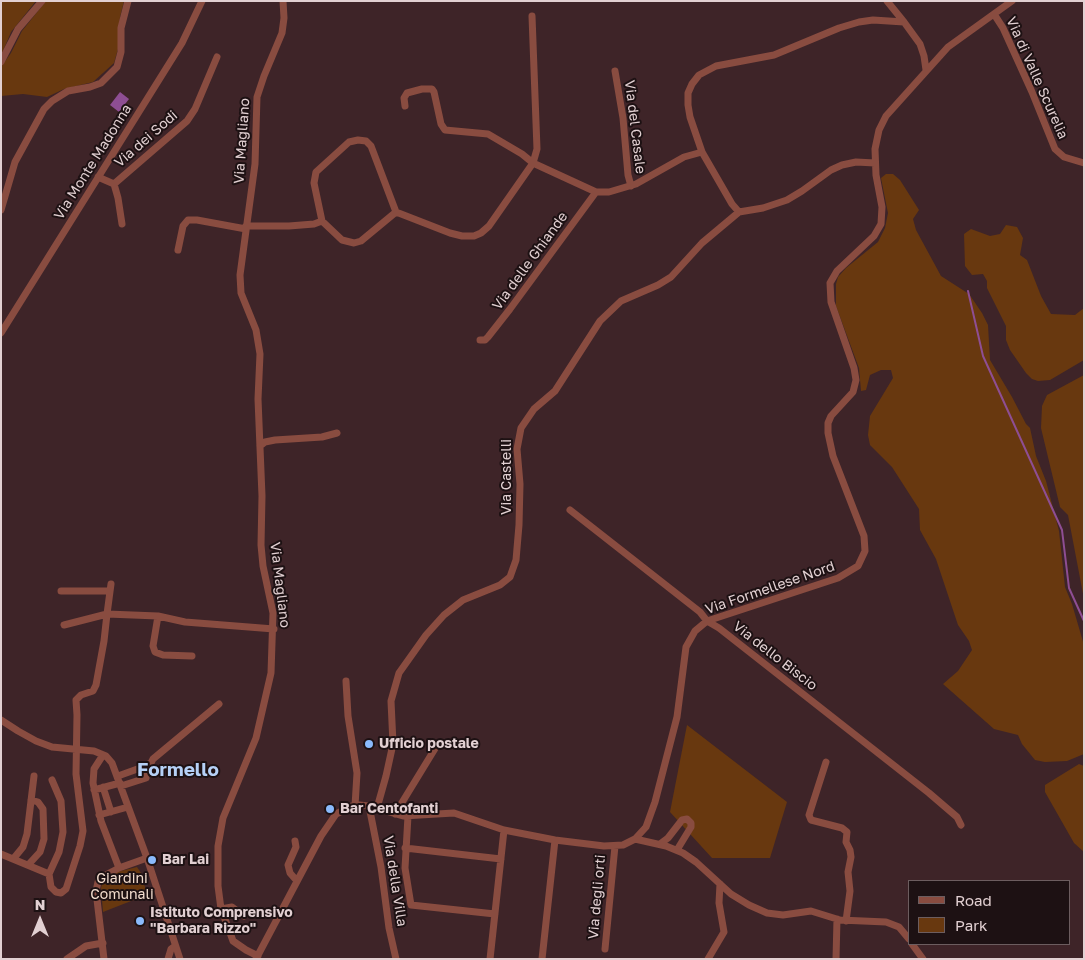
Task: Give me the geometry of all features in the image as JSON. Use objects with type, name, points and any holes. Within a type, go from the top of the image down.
[{"type":"street","points":[[1,62],[18,29],[42,1]]},
{"type":"street","points":[[1,210],[15,162],[44,109],[52,101],[68,91],[101,83],[117,67],[121,52],[121,28],[128,1]]},
{"type":"street","name":"Via Monte Madonna","points":[[1,333],[182,43],[202,1]]},
{"type":"street","name":"Via Magliano","points":[[257,957],[233,941],[222,910],[218,886],[218,846],[223,818],[256,738],[271,673],[274,629],[273,607],[264,571],[261,545],[262,496],[258,406],[259,348],[256,330],[243,300],[240,284],[256,156],[257,97],[282,33],[284,18],[283,1]]},
{"type":"street","points":[[887,1],[918,41],[924,56],[926,70]]},
{"type":"street","name":"Via Formellese Nord","points":[[635,840],[650,818],[664,770],[678,710],[688,642],[697,628],[707,621],[838,578],[854,570],[862,559],[865,549],[864,536],[833,456],[828,433],[828,423],[831,416],[853,392],[856,380],[855,371],[829,292],[834,275],[873,238],[879,227],[882,207],[875,163],[875,143],[884,119],[953,42],[1012,1]]},
{"type":"street","name":"Via di Valle Scurelia","points":[[994,14],[1002,25],[1029,84],[1055,149],[1062,156],[1084,163]]},
{"type":"street","points":[[396,212],[357,242],[350,243],[342,240],[322,221],[314,183],[316,172],[349,142],[363,140],[371,146],[396,212],[454,234],[478,235],[489,226],[536,158],[532,16]]},
{"type":"street","points":[[875,163],[856,162],[842,165],[831,170],[787,200],[759,209],[738,212],[702,152],[690,117],[688,101],[692,84],[701,73],[724,64],[779,53],[850,24],[868,20],[904,22]]},
{"type":"street","name":"Via dei Sodi","points":[[114,184],[187,120],[195,109],[217,57]]},
{"type":"street","name":"Via del Casale","points":[[615,71],[623,118],[628,177],[631,186]]},
{"type":"street","points":[[405,106],[404,98],[407,93],[422,88],[432,89],[444,129],[448,131],[488,134],[533,162],[596,192],[616,191],[631,186],[684,157],[702,152]]},
{"type":"street","name":"Via dei Sodi","points":[[98,177],[114,184]]},
{"type":"street","name":"Via dei Sodi","points":[[114,184],[122,224]]},
{"type":"street","name":"Via delle Ghiande","points":[[480,340],[485,340],[488,337],[510,309],[596,192]]},
{"type":"street","name":"Via Castelli","points":[[373,807],[393,744],[391,701],[395,683],[401,669],[444,614],[463,600],[503,584],[509,579],[512,572],[516,560],[519,525],[520,484],[517,446],[519,432],[524,422],[534,409],[555,392],[596,326],[614,307],[625,299],[656,286],[671,277],[704,241],[738,212]]},
{"type":"street","points":[[178,250],[183,226],[188,220],[246,228],[314,224],[322,221]]},
{"type":"street","points":[[260,446],[275,440],[322,437],[337,433]]},
{"type":"street","name":"Via dello Biscio","points":[[570,510],[697,610],[707,621],[719,628],[929,793],[957,818],[961,825]]},
{"type":"street","points":[[52,780],[61,800],[63,828],[61,846],[49,874],[52,889],[57,892],[64,891],[82,838],[83,824],[76,778],[76,700],[82,695],[92,692],[96,685],[104,641],[110,587],[61,591]]},
{"type":"street","points":[[64,625],[106,614],[158,616],[185,622],[274,629]]},
{"type":"street","points":[[158,616],[153,646],[155,652],[163,655],[192,656]]},
{"type":"street","points":[[346,682],[348,716],[357,773],[354,806]]},
{"type":"street","points":[[120,782],[151,763],[153,759],[220,704]]},
{"type":"street","points":[[1,720],[18,732],[36,741],[52,747],[94,751],[103,755],[112,763],[147,858],[180,959]]},
{"type":"street","points":[[395,814],[436,747]]},
{"type":"street","points":[[103,755],[94,769],[94,790],[100,815],[119,868]]},
{"type":"street","points":[[826,762],[809,815],[813,820],[842,828],[847,832],[846,842],[851,857],[848,872],[850,889],[846,921]]},
{"type":"street","points":[[94,790],[120,782],[146,778],[143,767]]},
{"type":"street","points":[[14,858],[23,846],[26,838],[34,776]]},
{"type":"street","points":[[103,787],[111,812]]},
{"type":"street","points":[[28,864],[40,852],[44,839],[43,809],[38,802],[32,800]]},
{"type":"street","points":[[257,957],[321,836],[336,814],[354,806],[373,807],[408,816],[454,813],[504,830],[555,840],[615,846],[635,840],[660,844],[677,850],[693,859],[742,901],[768,914],[783,915],[813,912],[846,921],[891,923],[899,927],[908,938]]},
{"type":"street","points":[[100,815],[128,807]]},
{"type":"street","name":"Via della Villa","points":[[373,807],[389,928],[396,959]]},
{"type":"street","points":[[408,816],[405,868],[411,905],[495,914]]},
{"type":"street","points":[[660,844],[668,838],[682,820],[687,819],[692,827],[677,850]]},
{"type":"street","points":[[490,959],[504,830]]},
{"type":"street","points":[[542,959],[555,840]]},
{"type":"street","points":[[296,841],[296,846],[288,865],[290,873],[297,881]]},
{"type":"street","name":"Via degli orti","points":[[605,949],[615,846]]},
{"type":"street","points":[[405,848],[501,859]]},
{"type":"street","points":[[1,854],[49,874]]},
{"type":"street","points":[[104,959],[97,885],[102,877],[119,868],[147,858]]},
{"type":"street","points":[[708,959],[724,932],[719,900],[720,884]]},
{"type":"street","points":[[222,910],[232,907],[244,916]]},
{"type":"street","points":[[836,959],[837,919]]},
{"type":"street","points":[[70,958],[86,946],[103,943]]},
{"type":"street","points":[[913,945],[923,959]]},
{"type":"street","points":[[168,959],[171,949],[175,946]]},
{"type":"green space","points":[[1,1],[36,1],[11,32],[1,56]]},
{"type":"green space","points":[[46,1],[124,1],[120,17],[118,49],[114,63],[93,82],[64,89],[47,97],[23,94],[1,96],[1,67],[11,53],[22,31]]},
{"type":"green space","points":[[886,174],[893,174],[900,180],[919,210],[913,219],[916,230],[941,276],[969,294],[982,313],[988,325],[990,360],[1030,428],[1036,456],[1046,481],[1059,531],[1065,587],[1084,645],[1084,754],[1067,761],[1045,762],[1035,760],[1022,744],[1018,735],[994,729],[943,684],[958,671],[972,650],[969,641],[958,625],[936,559],[920,530],[919,509],[892,467],[870,445],[868,435],[870,416],[893,378],[891,370],[881,370],[870,375],[866,390],[861,391],[859,368],[836,306],[836,284],[838,277],[846,268],[878,242],[885,228],[888,213],[881,178]]},
{"type":"green space","points":[[1006,225],[1017,227],[1023,238],[1020,255],[1027,260],[1041,296],[1051,314],[1075,315],[1084,308],[1084,360],[1050,380],[1038,381],[1032,379],[1026,373],[1010,350],[1006,340],[1006,326],[987,288],[987,281],[983,274],[972,275],[965,266],[964,234],[971,229],[990,236],[1000,234]]},
{"type":"green space","points":[[1084,375],[1084,599],[1068,515],[1060,507],[1041,428],[1042,406],[1047,395]]},
{"type":"green space","points":[[687,725],[787,802],[770,858],[712,858],[670,812]]},
{"type":"green space","points":[[1079,764],[1084,766],[1084,852],[1074,843],[1045,792],[1045,785]]},
{"type":"green space","name":"Giardini Comunali","points":[[137,867],[145,879],[143,883],[149,894],[103,912],[101,888],[103,880],[117,872]]},
{"type":"shaded area","points":[[120,92],[129,99],[119,112],[110,105]]},
{"type":"waterway","points":[[968,291],[983,356],[1062,530],[1069,588],[1084,621]]},
{"type":"place","name":"Ufficio postale","points":[[369,744]]},
{"type":"place","name":"Bar Centofanti","points":[[330,809]]},
{"type":"place","name":"Bar Lai","points":[[152,860]]},
{"type":"place","name":"Istituto Comprensivo \"Barbara Rizzo\"","points":[[140,921]]},
{"type":"district","name":"Formello","points":[[178,770]]}]
